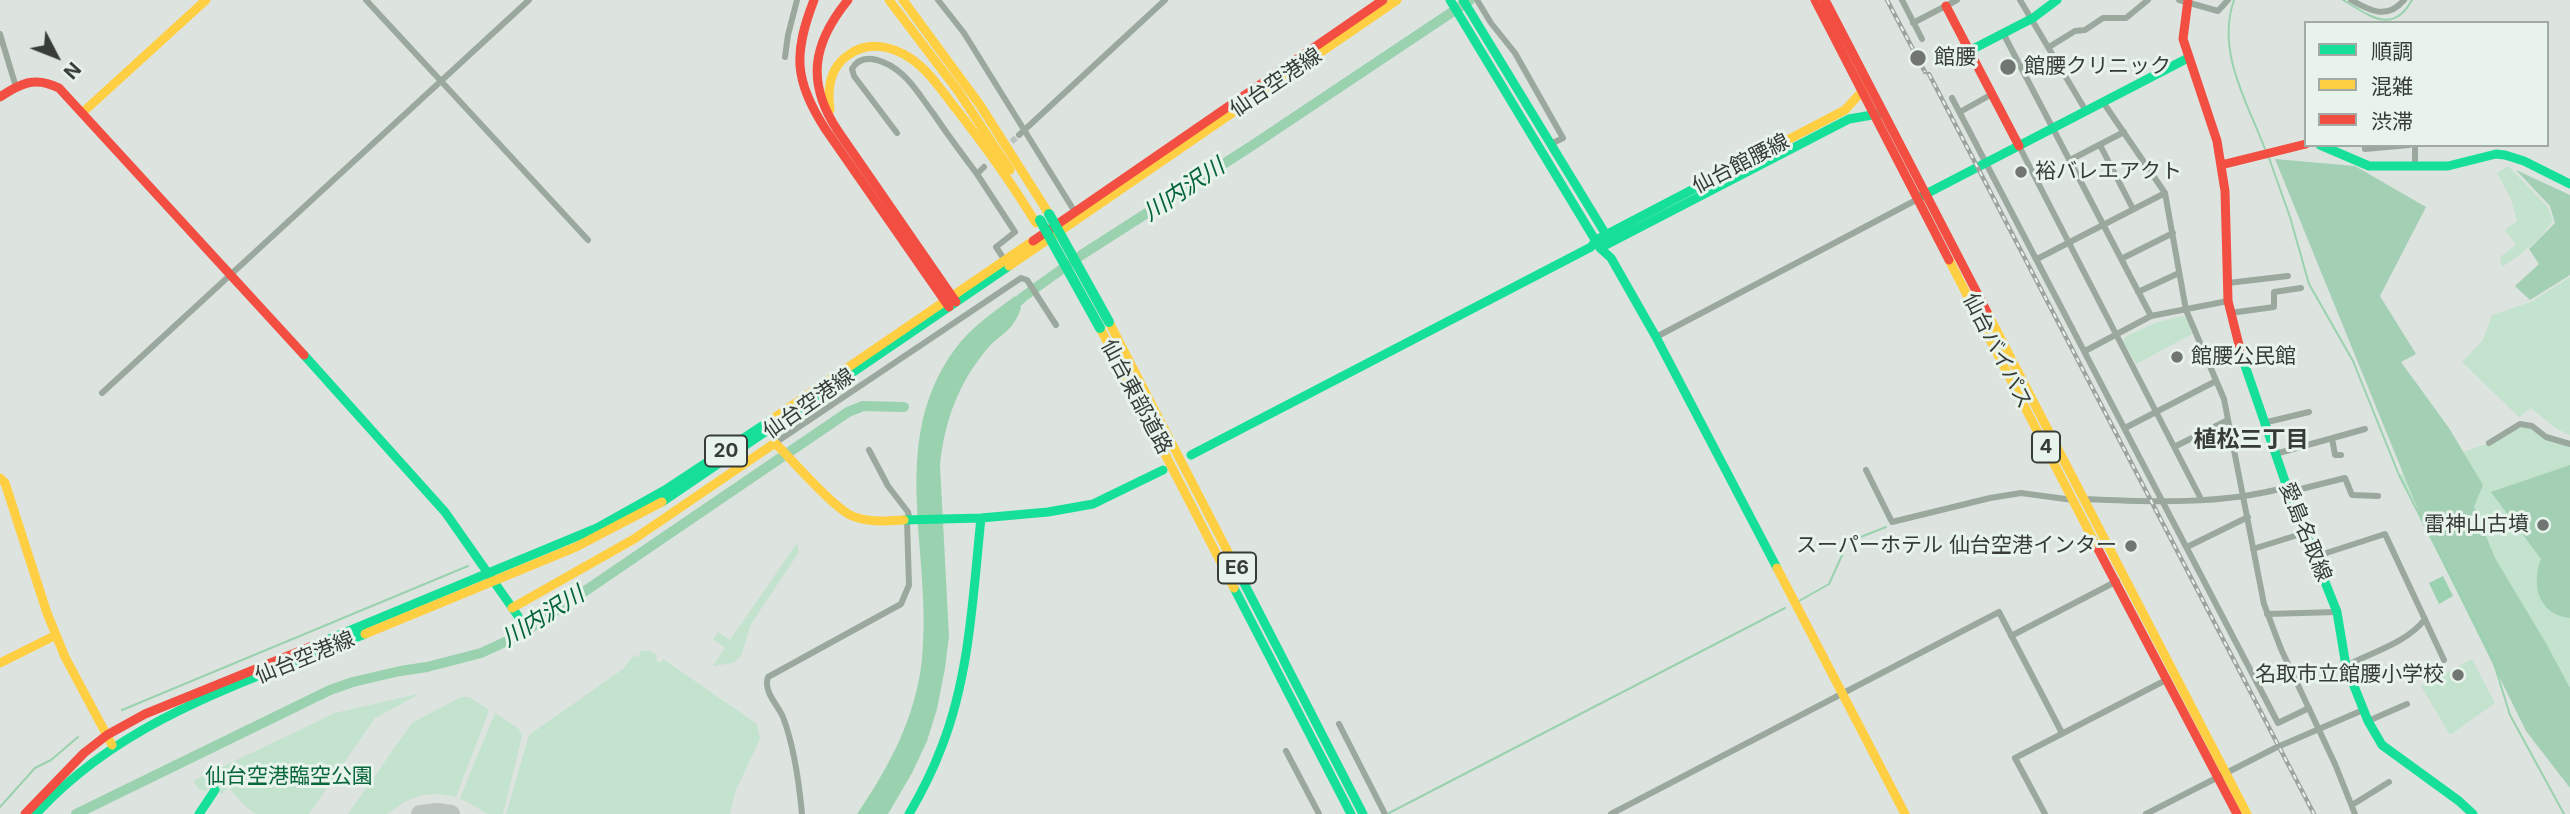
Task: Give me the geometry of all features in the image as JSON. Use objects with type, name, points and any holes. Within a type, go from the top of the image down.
[{"type":"main road","points":[[82,113],[206,0]]},
{"type":"main road","points":[[814,0],[801,36],[798,58],[798,71],[805,93],[841,151],[950,301]]},
{"type":"main road","points":[[814,108],[810,75],[813,43],[821,23],[838,0]]},
{"type":"main road","points":[[848,0],[826,30],[817,58],[818,91],[831,117],[950,301]]},
{"type":"main road","name":"仙台東部道路","points":[[889,0],[958,91],[1042,219],[1104,325],[1363,814]]},
{"type":"main road","name":"仙台東部道路","points":[[903,0],[1005,142],[1065,263],[1104,325],[1351,814]]},
{"type":"main road","points":[[910,0],[936,43]]},
{"type":"main road","name":"仙台空港線","points":[[950,301],[1004,259],[1383,0]]},
{"type":"main road","name":"仙台空港線","points":[[25,814],[76,760],[145,713],[576,547],[660,503],[723,463],[950,301],[1397,0]]},
{"type":"main road","name":"仙台バイパス","points":[[1815,0],[1866,88]]},
{"type":"main road","name":"仙台バイパス","points":[[1825,0],[1866,88],[2222,775],[2237,814]]},
{"type":"main road","points":[[1969,51],[2033,18],[2057,0]]},
{"type":"main road","points":[[1455,1],[1481,28],[1551,144],[1601,243]]},
{"type":"main road","name":"愛島名取線","points":[[2184,1],[2183,39],[2209,116],[2221,165],[2227,212],[2229,307],[2242,363],[2337,612],[2346,666],[2366,715],[2382,745],[2459,800],[2473,814]]},
{"type":"main road","points":[[1945,3],[2019,146]]},
{"type":"main road","points":[[1481,28],[1656,337],[1905,814]]},
{"type":"main road","points":[[831,117],[828,102],[829,82],[842,59],[850,52],[869,46],[887,48],[905,55],[931,77],[1042,219]]},
{"type":"main road","points":[[1922,197],[2188,58]]},
{"type":"main road","points":[[1,92],[31,79],[48,81],[59,88],[444,512],[515,612],[634,540],[777,445],[835,504],[852,515],[877,521],[981,518],[1048,512],[1093,504],[1163,470]]},
{"type":"main road","name":"仙台館腰線","points":[[1601,243],[1845,110],[1866,88]]},
{"type":"main road","name":"仙台館腰線","points":[[1601,243],[1849,119],[1879,113]]},
{"type":"main road","points":[[2221,165],[2304,144]]},
{"type":"main road","points":[[2325,147],[2369,166],[2448,166],[2505,155],[2524,161],[2570,184]]},
{"type":"main road","points":[[1191,456],[1601,243]]},
{"type":"main road","points":[[0,478],[5,483],[47,614],[109,740]]},
{"type":"main road","name":"仙台バイパス","points":[[2079,500],[2166,680],[2247,814]]},
{"type":"main road","points":[[909,814],[939,759],[958,699],[981,518]]},
{"type":"main road","points":[[0,663],[56,635]]},
{"type":"main road","name":"仙台空港線","points":[[38,812],[109,740]]},
{"type":"main road","points":[[199,814],[215,790]]},
{"type":"street","points":[[366,0],[588,240]]},
{"type":"street","points":[[102,393],[529,0]]},
{"type":"street","points":[[785,57],[797,0]]},
{"type":"street","points":[[938,0],[964,33],[1022,132],[1075,212]]},
{"type":"street","points":[[1022,132],[1165,0]]},
{"type":"street","points":[[1477,0],[1481,28],[1515,53],[1563,138],[1551,144]]},
{"type":"street","points":[[1902,0],[1922,39]]},
{"type":"street","points":[[1913,23],[1945,3],[1957,0]]},
{"type":"street","points":[[2020,0],[2086,111]]},
{"type":"street","points":[[2049,47],[2103,18],[2126,18],[2148,0]]},
{"type":"street","points":[[2184,1],[2218,11],[2228,0]]},
{"type":"street","points":[[2351,0],[2381,17],[2397,8],[2404,0]]},
{"type":"street","points":[[2003,33],[2151,316]]},
{"type":"street","points":[[0,34],[16,87]]},
{"type":"street","points":[[897,133],[854,76],[852,69],[861,60],[877,60],[901,73],[915,87],[1015,232],[996,247],[1004,259]]},
{"type":"street","points":[[1960,112],[1992,94]]},
{"type":"street","points":[[1952,98],[2278,723],[2309,708]]},
{"type":"street","points":[[2103,102],[2165,193],[2186,310],[2224,399],[2267,614],[2356,814]]},
{"type":"street","points":[[2070,160],[2124,132]]},
{"type":"street","points":[[2100,145],[2133,209]]},
{"type":"street","points":[[2019,146],[2201,499]]},
{"type":"street","points":[[2365,147],[2387,147]]},
{"type":"street","points":[[2415,147],[2415,166]]},
{"type":"street","points":[[977,174],[984,167]]},
{"type":"street","points":[[2037,259],[2165,193]]},
{"type":"street","points":[[1656,337],[1922,197]]},
{"type":"street","points":[[2121,259],[2173,233]]},
{"type":"street","points":[[2138,292],[2179,274]]},
{"type":"street","points":[[2228,283],[2288,276]]},
{"type":"street","points":[[777,445],[1021,278],[1027,280],[1056,326]]},
{"type":"street","points":[[2085,351],[2151,316],[2186,310],[2274,307],[2274,292],[2301,288]]},
{"type":"street","points":[[2125,428],[2216,381]]},
{"type":"street","points":[[2263,423],[2309,412]]},
{"type":"street","points":[[2176,446],[2228,420]]},
{"type":"street","points":[[2489,443],[2520,424],[2532,426],[2546,437],[2570,444]]},
{"type":"street","points":[[2275,454],[2365,429]]},
{"type":"street","points":[[2332,438],[2335,455],[2342,455]]},
{"type":"street","points":[[802,814],[783,717],[768,690],[768,677],[901,604],[909,585],[908,512],[888,486],[869,450]]},
{"type":"street","points":[[1866,470],[1892,522],[2021,493],[2079,500],[2201,499],[2244,497],[2345,478],[2352,495],[2378,496]]},
{"type":"street","points":[[2187,547],[2248,517]]},
{"type":"street","points":[[2253,549],[2305,533]]},
{"type":"street","points":[[2314,557],[2385,534],[2444,660]]},
{"type":"street","points":[[2011,636],[2117,581]]},
{"type":"street","points":[[1611,814],[1998,612],[2062,733]]},
{"type":"street","points":[[2267,614],[2337,612]]},
{"type":"street","points":[[2346,666],[2402,638],[2418,627],[2424,619]]},
{"type":"street","points":[[2043,813],[2015,758],[2166,680]]},
{"type":"street","points":[[2146,814],[2275,747],[2319,729],[2407,704]]},
{"type":"street","points":[[1339,724],[1385,814]]},
{"type":"street","points":[[1286,751],[1320,814]]},
{"type":"street","points":[[2352,805],[2389,782]]},
{"type":"green space","points":[[2508,166],[2547,206],[2553,220],[2530,246],[2502,267],[2500,257],[2516,245],[2505,230],[2517,221],[2511,199],[2497,173]]},
{"type":"green space","points":[[2570,277],[2570,435],[2557,429],[2531,408],[2519,417],[2462,362],[2483,340],[2492,315],[2531,302]]},
{"type":"green space","points":[[2183,316],[2187,318],[2192,334],[2136,364],[2123,341],[2125,337],[2157,322]]},
{"type":"green space","points":[[2520,424],[2570,445],[2570,773],[2399,475],[2489,443]]},
{"type":"green space","points":[[797,543],[799,552],[751,624],[741,656],[733,663],[713,666],[725,648],[713,639],[718,632],[730,640]]},
{"type":"green space","points":[[640,651],[657,655],[656,660],[660,663],[663,659],[757,724],[760,739],[735,792],[730,814],[506,814],[529,735],[623,669],[634,655],[639,658]]},
{"type":"green space","points":[[2472,659],[2495,703],[2450,735],[2421,686]]},
{"type":"green space","name":"仙台空港臨空公園","points":[[417,694],[375,718],[309,814],[256,814],[228,787],[222,794],[212,787],[205,791],[200,790],[193,781],[335,713]]},
{"type":"green space","points":[[461,697],[469,697],[489,710],[456,797],[421,795],[404,802],[387,814],[348,814],[412,723]]},
{"type":"green space","points":[[495,713],[519,729],[522,736],[503,814],[488,814],[460,798]]},
{"type":"shaded area","points":[[2275,159],[2355,166],[2426,207],[2380,296],[2416,354],[2401,362],[2449,428],[2483,485],[2474,507],[2495,558],[2570,688],[2570,788],[2526,731],[2425,527]]},
{"type":"shaded area","points":[[2516,170],[2570,195],[2570,275],[2530,300],[2515,286],[2539,264],[2529,249],[2555,223],[2550,206]]},
{"type":"shaded area","points":[[1015,296],[1021,308],[1018,316],[1011,327],[987,349],[968,376],[954,403],[945,433],[940,465],[949,636],[937,709],[927,741],[888,814],[857,814],[899,741],[919,680],[924,619],[917,460],[922,422],[934,385],[955,349],[975,327]]},
{"type":"shaded area","name":"雷神山古墳","points":[[2570,465],[2570,618],[2559,616],[2544,605],[2537,588],[2541,559],[2491,492]]},
{"type":"shaded area","points":[[2443,576],[2453,596],[2439,604],[2429,583]]},
{"type":"waterway","name":"川内沢川","points":[[1009,310],[1083,254],[1253,145],[1470,0]]},
{"type":"waterway","points":[[2234,0],[2229,19],[2231,57],[2265,149]]},
{"type":"waterway","points":[[2343,0],[2371,16],[2388,20],[2404,11],[2412,0]]},
{"type":"waterway","points":[[2269,158],[2290,217],[2309,284],[2353,361],[2399,475],[2492,657],[2510,715],[2564,814]]},
{"type":"waterway","name":"川内沢川","points":[[76,814],[330,690],[353,682],[481,653],[516,637],[848,412],[863,406],[904,407]]},
{"type":"waterway","points":[[1799,601],[1829,584],[1848,542],[1886,527]]},
{"type":"waterway","points":[[122,710],[468,566]]},
{"type":"waterway","points":[[1389,813],[1785,608]]},
{"type":"waterway","points":[[0,807],[35,768],[51,760],[78,737]]},
{"type":"taxiway","points":[[420,814],[451,814]]},
{"type":"tunnel","points":[[1005,148],[1019,135]]},
{"type":"railway","points":[[1887,0],[1925,72]]},
{"type":"railway","points":[[1929,74],[2314,814]]},
{"type":"traffic: fast","points":[[1450,0],[1600,248],[1611,258],[1656,337],[1777,568]]},
{"type":"traffic: fast","points":[[1463,0],[1608,238]]},
{"type":"traffic: fast","points":[[1969,51],[2033,18],[2057,0]]},
{"type":"traffic: fast","points":[[1922,196],[2188,58]]},
{"type":"traffic: fast","points":[[1600,248],[1849,119],[1878,114]]},
{"type":"traffic: fast","points":[[2325,147],[2369,166],[2448,166],[2496,154],[2505,155],[2524,161],[2570,184]]},
{"type":"traffic: fast","points":[[1191,455],[1591,247],[1596,240],[1747,161]]},
{"type":"traffic: fast","points":[[1049,214],[1109,322]]},
{"type":"traffic: fast","points":[[1040,220],[1100,328]]},
{"type":"traffic: fast","points":[[662,502],[1009,266]]},
{"type":"traffic: fast","points":[[304,355],[445,512],[518,616]]},
{"type":"traffic: fast","points":[[2242,357],[2287,487],[2337,612],[2346,666],[2368,721],[2382,745],[2473,814]]},
{"type":"traffic: fast","points":[[315,645],[597,528],[665,490],[771,420]]},
{"type":"traffic: fast","points":[[904,520],[981,518],[1048,512],[1093,504],[1163,470]]},
{"type":"traffic: fast","points":[[909,814],[939,755],[959,691],[969,634],[981,518]]},
{"type":"traffic: fast","points":[[1230,556],[1363,814]]},
{"type":"traffic: fast","points":[[1234,588],[1351,814]]},
{"type":"traffic: fast","points":[[36,814],[71,780],[148,727],[232,686],[365,634]]},
{"type":"traffic: fast","points":[[199,814],[215,790]]},
{"type":"traffic: slow","points":[[82,113],[206,0]]},
{"type":"traffic: slow","points":[[889,0],[958,91],[1010,170]]},
{"type":"traffic: slow","points":[[903,0],[980,105],[1049,214]]},
{"type":"traffic: slow","points":[[1009,266],[1397,0]]},
{"type":"traffic: slow","points":[[830,110],[831,78],[843,59],[857,50],[873,46],[903,54],[922,68],[938,86],[996,163],[1036,223]]},
{"type":"traffic: slow","points":[[1747,161],[1845,110],[1866,87]]},
{"type":"traffic: slow","points":[[771,420],[1033,241]]},
{"type":"traffic: slow","points":[[1949,260],[2098,549]]},
{"type":"traffic: slow","points":[[1987,312],[2247,814]]},
{"type":"traffic: slow","points":[[1109,322],[1230,556]]},
{"type":"traffic: slow","points":[[1100,328],[1234,588]]},
{"type":"traffic: slow","points":[[512,608],[634,539],[775,443],[822,492],[850,515],[870,520],[904,520]]},
{"type":"traffic: slow","points":[[0,478],[5,483],[47,613],[65,657],[112,745]]},
{"type":"traffic: slow","points":[[365,634],[576,547],[662,502]]},
{"type":"traffic: slow","points":[[1777,568],[1905,814]]},
{"type":"traffic: slow","points":[[0,663],[56,635]]},
{"type":"traffic: jam","points":[[814,0],[803,36],[800,67],[815,113],[949,307]]},
{"type":"traffic: jam","points":[[848,0],[836,16],[821,48],[818,64],[821,96],[838,131],[956,302]]},
{"type":"traffic: jam","points":[[1033,241],[1383,0]]},
{"type":"traffic: jam","points":[[1815,0],[1949,260]]},
{"type":"traffic: jam","points":[[1825,0],[1987,312]]},
{"type":"traffic: jam","points":[[2188,0],[2183,39],[2217,141],[2225,191],[2228,301],[2242,357]]},
{"type":"traffic: jam","points":[[1946,6],[2019,146]]},
{"type":"traffic: jam","points":[[0,97],[28,83],[43,82],[59,88],[304,355]]},
{"type":"traffic: jam","points":[[2221,165],[2304,144]]},
{"type":"traffic: jam","points":[[2098,549],[2237,814]]},
{"type":"traffic: jam","points":[[25,814],[84,753],[107,735],[145,714],[315,645]]},
{"type":"place","name":"館腰","points":[[1918,58]]},
{"type":"place","name":"館腰クリニック","points":[[2008,67]]},
{"type":"place","name":"裕バレエアクト","points":[[2021,172]]},
{"type":"place","name":"館腰公民館","points":[[2177,357]]},
{"type":"place","name":"雷神山古墳","points":[[2543,525]]},
{"type":"place","name":"スーパーホテル 仙台空港インター","points":[[2131,546]]},
{"type":"place","name":"名取市立館腰小学校","points":[[2458,675]]},
{"type":"district","name":"植松三丁目","points":[[2251,440]]}]
